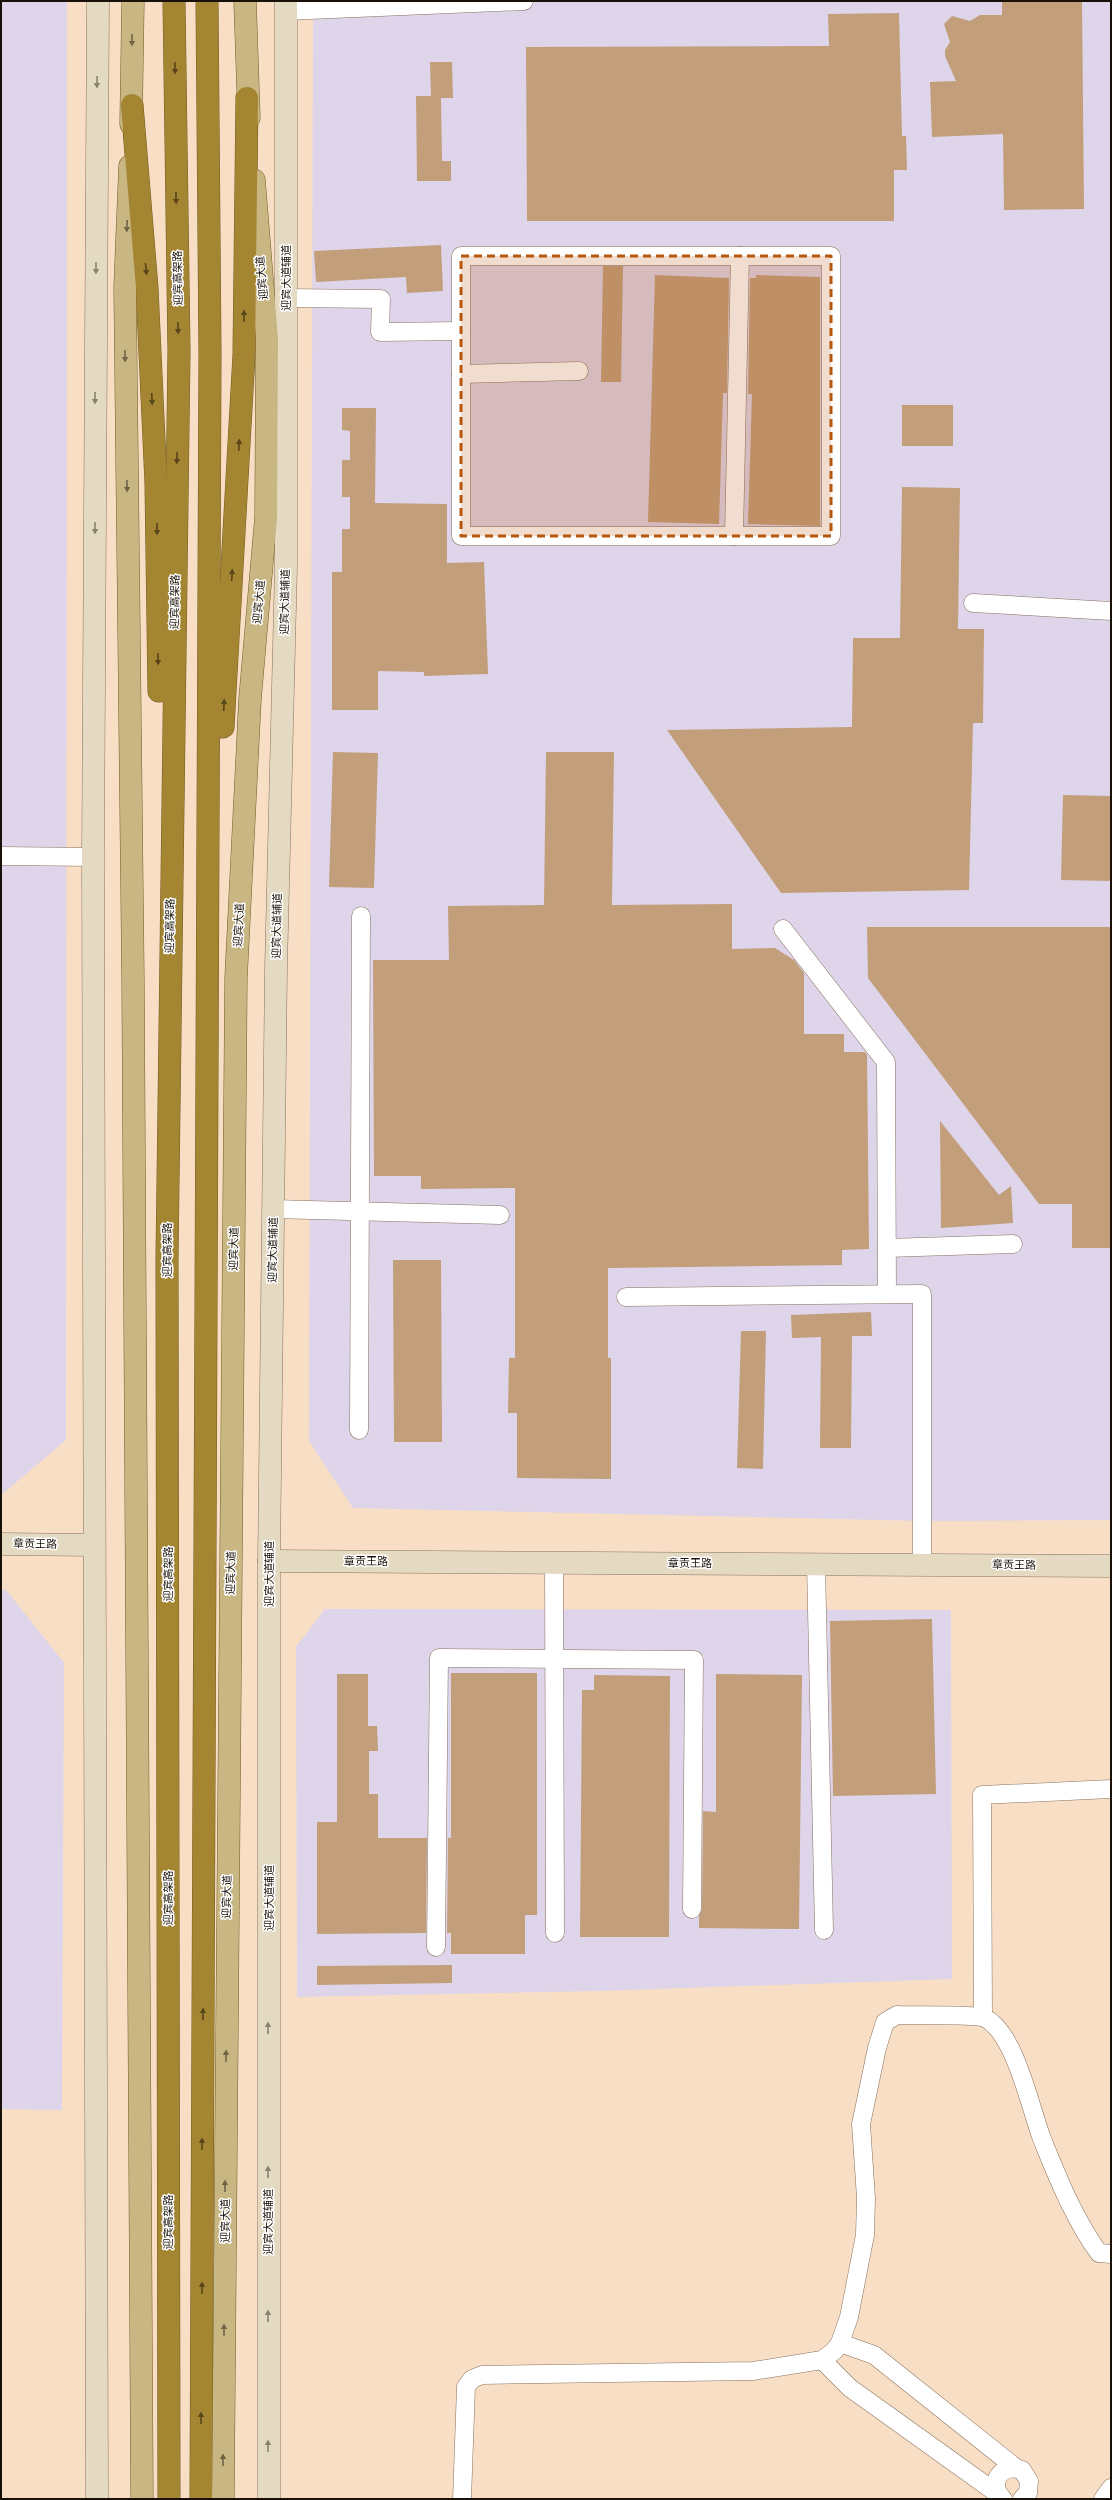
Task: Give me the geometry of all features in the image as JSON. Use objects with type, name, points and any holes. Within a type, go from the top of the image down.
[{"type":"highway","name":"迎宾高架路","points":[[169,2499],[167,1258],[169,970],[179,351],[174,1]]},
{"type":"highway","points":[[201,2499],[210,353],[207,1]]},
{"type":"highway","points":[[208,968],[244,355],[247,98]]},
{"type":"highway","points":[[132,105],[147,288],[156,475],[160,737],[169,970]]},
{"type":"main road","points":[[132,1],[132,105],[125,287],[133,979],[142,2499]]},
{"type":"main road","name":"迎宾大道","points":[[223,2499],[236,978],[250,699],[266,517],[268,339],[247,98],[245,1]]},
{"type":"street","points":[[97,2499],[93,1545],[93,856],[98,1]]},
{"type":"street","points":[[286,6],[524,1]]},
{"type":"street","name":"迎宾大道辅道","points":[[269,2499],[269,1561],[276,968],[286,566],[286,6]]},
{"type":"street","points":[[461,256],[831,256],[831,536],[461,536],[461,331],[461,256]]},
{"type":"street","points":[[734,536],[740,256]]},
{"type":"street","points":[[286,298],[382,299],[380,332],[461,331]]},
{"type":"street","points":[[461,374],[579,371]]},
{"type":"street","points":[[973,603],[1111,611]]},
{"type":"street","points":[[1,856],[93,856]]},
{"type":"street","points":[[359,1430],[361,916]]},
{"type":"street","points":[[783,929],[886,1062],[887,1294]]},
{"type":"street","points":[[273,1209],[500,1215]]},
{"type":"street","points":[[887,1248],[1013,1244]]},
{"type":"street","points":[[626,1297],[922,1294],[922,1564]]},
{"type":"street","name":"章贡王路","points":[[1,1544],[93,1545]]},
{"type":"street","name":"章贡王路","points":[[269,1561],[1111,1566]]},
{"type":"street","points":[[554,1562],[555,1933]]},
{"type":"street","points":[[816,1564],[824,1930]]},
{"type":"street","points":[[436,1947],[439,1658],[694,1660],[692,1909]]},
{"type":"street","points":[[983,2017],[982,1795],[1111,1789]]},
{"type":"street","points":[[462,2499],[466,2387],[472,2379],[482,2375],[753,2371],[822,2360],[834,2351],[840,2343],[857,2286],[865,2235],[866,2198],[861,2124],[877,2048],[885,2022],[897,2016],[983,2017],[996,2025],[1011,2051],[1042,2139],[1068,2199],[1087,2236],[1099,2252],[1111,2254]]},
{"type":"street","points":[[840,2343],[874,2355],[1016,2468]]},
{"type":"street","points":[[822,2360],[850,2388],[1000,2496]]},
{"type":"street","points":[[1000,2496],[995,2487],[999,2474],[1010,2467],[1022,2470],[1029,2480],[1030,2487],[1023,2499]]},
{"type":"street","points":[[1103,2499],[1111,2488]]},
{"type":"highlighted area","points":[[461,256],[831,256],[831,536],[461,536]]},
{"type":"shaded area","points":[[1,1],[67,1],[66,1440],[1,1495]]},
{"type":"shaded area","points":[[313,1],[1111,1],[1111,1520],[924,1521],[353,1508],[309,1441]]},
{"type":"shaded area","points":[[1,1590],[6,1590],[64,1663],[62,2110],[1,2109]]},
{"type":"shaded area","points":[[325,1609],[951,1610],[952,1979],[598,1991],[297,1997],[296,1647]]},
{"type":"building","points":[[1002,1],[1082,1],[1084,209],[1004,210],[1003,134],[932,137],[930,82],[956,81],[945,56],[945,50],[950,42],[944,24],[952,16],[970,21],[980,15],[1002,15]]},
{"type":"building","points":[[899,13],[902,136],[906,136],[907,170],[894,170],[894,221],[527,221],[526,47],[829,46],[828,14]]},
{"type":"building","points":[[430,62],[452,62],[453,98],[441,98],[442,161],[451,161],[451,181],[417,181],[416,96],[431,96]]},
{"type":"building","points":[[441,245],[443,291],[407,293],[406,277],[316,282],[314,251]]},
{"type":"building","points":[[603,266],[623,266],[621,382],[601,382]]},
{"type":"building","points":[[655,275],[729,278],[727,393],[723,393],[719,524],[648,522]]},
{"type":"building","points":[[756,275],[820,277],[820,526],[748,524],[752,394],[748,394],[750,278],[756,278]]},
{"type":"building","points":[[902,405],[953,405],[953,446],[902,446]]},
{"type":"building","points":[[342,408],[376,408],[375,503],[447,504],[447,563],[484,562],[488,674],[424,676],[424,672],[378,671],[378,710],[332,710],[332,572],[342,572],[342,529],[350,529],[350,497],[342,497],[342,460],[350,460],[350,431],[342,430]]},
{"type":"building","points":[[902,487],[960,488],[958,629],[984,629],[983,723],[973,723],[969,890],[781,893],[667,730],[852,727],[853,638],[900,638]]},
{"type":"building","points":[[333,752],[378,753],[374,888],[329,887]]},
{"type":"building","points":[[546,752],[614,752],[612,905],[732,904],[732,949],[775,948],[794,960],[804,973],[804,1034],[844,1034],[844,1052],[865,1052],[867,1055],[869,1249],[842,1250],[842,1265],[608,1268],[608,1358],[611,1358],[611,1479],[517,1478],[517,1413],[508,1413],[509,1358],[515,1358],[515,1188],[421,1189],[421,1176],[374,1176],[373,960],[449,960],[448,906],[544,905]]},
{"type":"building","points":[[1063,795],[1111,796],[1111,881],[1061,880]]},
{"type":"building","points":[[867,927],[1111,927],[1111,1248],[1072,1248],[1072,1204],[1039,1204],[868,978]]},
{"type":"building","points":[[940,1121],[999,1195],[1011,1186],[1013,1223],[941,1228]]},
{"type":"building","points":[[393,1260],[441,1260],[442,1442],[394,1442]]},
{"type":"building","points":[[871,1312],[872,1336],[852,1336],[851,1448],[820,1448],[821,1337],[792,1338],[791,1315]]},
{"type":"building","points":[[741,1331],[766,1331],[763,1469],[737,1468]]},
{"type":"building","points":[[932,1619],[936,1794],[833,1796],[830,1621]]},
{"type":"building","points":[[451,1673],[537,1673],[537,1915],[525,1915],[525,1954],[451,1954],[451,1933],[447,1933],[448,1838],[451,1838]]},
{"type":"building","points":[[337,1674],[368,1674],[368,1726],[377,1726],[378,1751],[369,1751],[369,1794],[378,1794],[378,1838],[427,1838],[426,1933],[317,1934],[317,1822],[337,1822]]},
{"type":"building","points":[[716,1674],[802,1675],[799,1929],[699,1928],[699,1916],[702,1909],[703,1811],[716,1812]]},
{"type":"building","points":[[594,1675],[670,1676],[669,1937],[580,1937],[582,1690],[594,1690]]},
{"type":"building","points":[[452,1965],[452,1983],[317,1985],[317,1966]]}]
